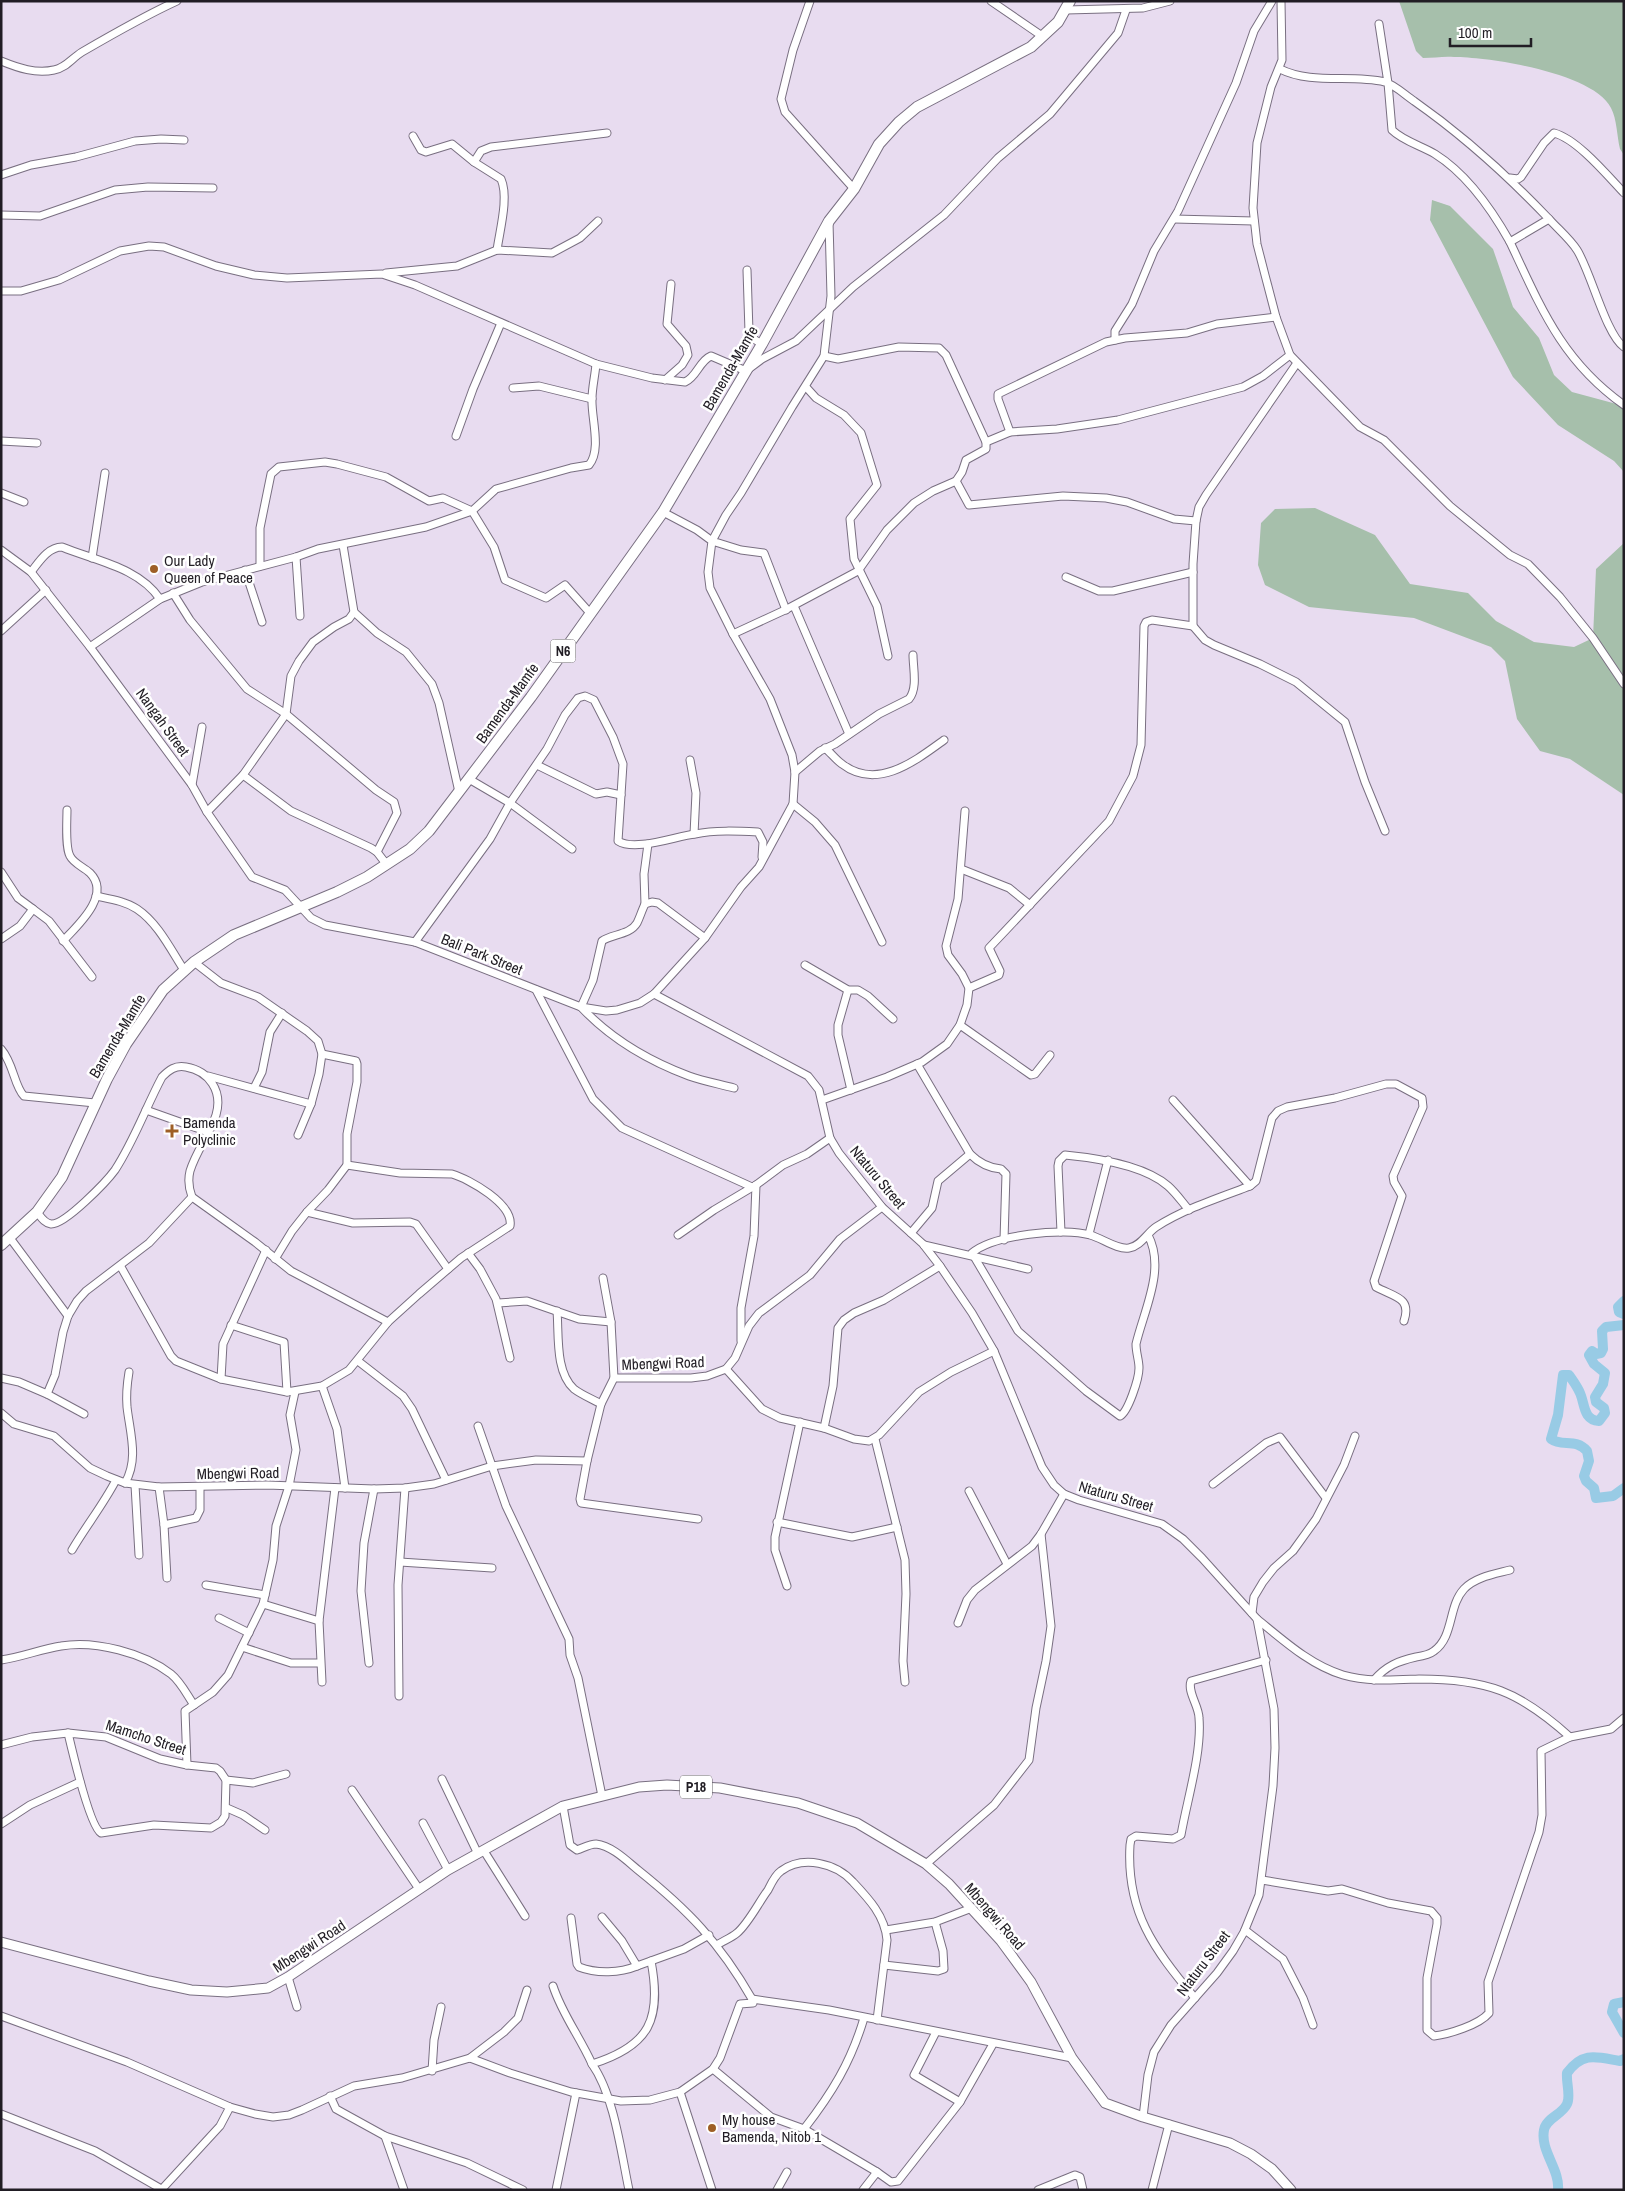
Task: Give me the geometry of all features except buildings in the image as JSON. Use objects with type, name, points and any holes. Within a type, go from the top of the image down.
[{"type":"highway","name":"Bamenda-Mamfe","points":[[1,1245],[37,1212],[62,1177],[95,1103],[126,1044],[163,990],[194,962],[234,935],[337,892],[387,865],[410,849],[429,831],[531,697],[663,512],[762,344],[829,221],[854,189],[880,144],[899,122],[917,107],[1020,53],[1058,22],[1068,6]]},
{"type":"main road","name":"Mbengwi Road","points":[[1,1942],[131,1977],[191,1990],[227,1992],[268,1988],[288,1977],[448,1870],[563,1806],[639,1787],[667,1784],[720,1788],[798,1804],[856,1823],[926,1864],[972,1908],[1001,1941],[1031,1982],[1072,2058],[1105,2103],[1143,2118],[1230,2143],[1252,2154],[1272,2169],[1291,2190]]},
{"type":"street","points":[[1,61],[21,69],[39,71],[63,68],[79,54],[116,32],[177,1]]},
{"type":"street","points":[[810,1],[793,50],[781,99],[785,112],[854,189]]},
{"type":"street","points":[[991,1],[1042,36]]},
{"type":"street","points":[[1068,6],[1126,10],[1158,6],[1170,1]]},
{"type":"street","points":[[1115,340],[1116,331],[1132,304],[1151,258],[1174,220],[1236,83],[1254,31],[1274,1],[1281,1],[1282,45],[1280,69],[1271,87],[1257,143],[1253,197],[1257,244],[1276,318],[1290,355],[1353,421],[1393,448],[1450,506],[1510,555],[1528,564],[1560,597],[1593,638],[1624,684]]},
{"type":"street","points":[[382,274],[406,281],[596,364],[665,380],[684,382],[689,380],[707,358],[711,356],[746,371],[762,359],[796,341],[853,287],[944,215],[998,158],[1050,114],[1118,33],[1126,10]]},
{"type":"street","points":[[1379,24],[1388,83],[1392,130],[1397,135],[1436,154],[1453,167],[1498,222],[1510,242],[1552,328],[1567,351],[1582,370],[1602,389],[1624,405]]},
{"type":"street","points":[[1280,69],[1293,76],[1367,78],[1388,83],[1430,113],[1510,178],[1577,249],[1613,334],[1624,347]]},
{"type":"street","points":[[1510,178],[1518,179],[1521,177],[1544,143],[1554,133],[1561,134],[1580,149],[1624,193]]},
{"type":"street","points":[[474,162],[481,151],[491,147],[607,134]]},
{"type":"street","points":[[413,136],[421,150],[426,152],[452,144],[474,162],[502,179],[506,197],[497,250]]},
{"type":"street","points":[[1,175],[31,165],[76,157],[135,142],[161,139],[184,140]]},
{"type":"street","points":[[1,215],[40,216],[115,190],[148,187],[213,188]]},
{"type":"street","points":[[1510,242],[1548,219]]},
{"type":"street","points":[[1174,220],[1254,221]]},
{"type":"street","points":[[1,291],[20,291],[59,280],[120,251],[149,246],[164,247],[216,266],[254,275],[287,278],[382,274],[457,266],[497,250],[552,253],[580,238],[598,221]]},
{"type":"street","points":[[654,994],[705,938],[741,887],[759,867],[793,804],[796,772],[792,755],[770,700],[710,588],[708,572],[712,542],[824,356],[831,296],[829,221]]},
{"type":"street","points":[[406,281],[408,270]]},
{"type":"street","points":[[747,270],[749,332],[752,338],[762,344]]},
{"type":"street","points":[[665,380],[682,366],[688,355],[686,346],[667,324],[671,284]]},
{"type":"street","points":[[1010,432],[998,399],[998,394],[1115,340],[1187,333],[1217,324],[1276,318]]},
{"type":"street","points":[[456,436],[473,389],[501,323]]},
{"type":"street","points":[[733,634],[794,606],[858,571],[887,530],[914,503],[933,491],[956,481],[962,472],[966,460],[986,449],[986,442],[946,355],[939,348],[899,347],[838,359],[824,356]]},
{"type":"street","points":[[986,442],[1010,432],[1057,429],[1118,420],[1243,387],[1263,376],[1290,355]]},
{"type":"street","points":[[1297,363],[1199,507],[1196,521],[1193,572],[1193,626],[1205,640],[1214,645],[1260,664],[1296,682],[1345,722],[1365,782],[1385,830]]},
{"type":"street","points":[[90,647],[160,599],[202,582],[296,557],[318,549],[426,528],[472,511],[496,489],[571,468],[589,465],[593,458],[596,438],[592,399],[596,364]]},
{"type":"street","points":[[513,388],[539,386],[592,399]]},
{"type":"street","points":[[806,387],[816,398],[844,415],[861,433],[877,482],[876,488],[857,508],[850,519],[851,541],[858,571],[877,606],[888,656]]},
{"type":"street","points":[[1,441],[37,443]]},
{"type":"street","points":[[260,566],[260,528],[271,474],[280,467],[326,462],[386,477],[429,501],[443,498],[472,511],[494,547],[505,580],[546,598],[565,585],[590,613]]},
{"type":"street","points":[[92,558],[105,473]]},
{"type":"street","points":[[956,481],[964,498],[971,505],[1063,496],[1106,498],[1127,502],[1174,519],[1196,521]]},
{"type":"street","points":[[1,493],[24,502]]},
{"type":"street","points":[[663,512],[696,530],[712,542],[741,550],[764,553],[786,610]]},
{"type":"street","points":[[343,545],[354,612],[377,633],[406,652],[432,684],[439,703],[459,792]]},
{"type":"street","points":[[31,572],[55,547],[62,547],[113,565],[147,582],[160,599]]},
{"type":"street","name":"Nangah Street","points":[[1,550],[31,572],[90,647],[192,785],[207,812],[252,877],[285,890],[300,907]]},
{"type":"street","points":[[296,557],[300,616]]},
{"type":"street","points":[[245,570],[262,622]]},
{"type":"street","points":[[1066,577],[1099,591],[1113,592],[1193,572]]},
{"type":"street","points":[[1,631],[46,590]]},
{"type":"street","points":[[173,593],[190,620],[247,689],[286,714],[376,790],[394,802],[397,813],[377,852]]},
{"type":"street","points":[[794,606],[849,734]]},
{"type":"street","points":[[207,812],[243,775],[286,714],[291,676],[298,661],[313,642],[349,619],[354,612]]},
{"type":"street","points":[[969,988],[999,975],[1000,971],[989,948],[1109,821],[1133,776],[1141,745],[1144,626],[1146,622],[1152,620],[1193,626]]},
{"type":"street","points":[[796,772],[814,755],[879,714],[909,699],[914,686],[913,655]]},
{"type":"street","points":[[415,942],[490,838],[510,803],[537,765],[565,715],[578,698],[590,697],[594,700],[622,758],[624,771],[618,841],[626,844],[648,844],[694,834],[758,832],[761,836],[763,848],[759,867]]},
{"type":"street","points":[[192,785],[202,727]]},
{"type":"street","points":[[825,748],[842,765],[851,770],[860,774],[882,774],[903,767],[944,740]]},
{"type":"street","points":[[690,760],[696,793],[694,834]]},
{"type":"street","points":[[537,765],[596,794],[607,792],[621,795]]},
{"type":"street","points":[[243,775],[291,811],[377,852],[387,865]]},
{"type":"street","points":[[469,780],[510,803],[572,849]]},
{"type":"street","points":[[793,804],[815,822],[836,845],[882,942]]},
{"type":"street","points":[[63,941],[86,915],[96,896],[94,879],[90,873],[70,858],[68,854],[67,810]]},
{"type":"street","points":[[822,1100],[929,1058],[947,1044],[960,1025],[967,1005],[969,988],[962,974],[948,955],[946,946],[958,898],[965,811]]},
{"type":"street","points":[[648,844],[644,874],[645,904],[637,924],[625,932],[610,935],[602,941],[593,980],[581,1007],[608,1033],[667,1067],[690,1076],[734,1088]]},
{"type":"street","points":[[960,869],[1009,888],[1030,905]]},
{"type":"street","points":[[1,872],[18,898],[49,921],[92,977]]},
{"type":"street","points":[[96,896],[136,908],[156,927],[184,970]]},
{"type":"street","points":[[645,904],[658,903],[705,938]]},
{"type":"street","name":"Bali Park Street","points":[[300,907],[311,918],[325,926],[415,942],[581,1007],[606,1011],[617,1010],[640,1003],[654,994]]},
{"type":"street","points":[[1,939],[20,926],[33,909]]},
{"type":"street","points":[[194,962],[221,984],[253,994],[315,1037],[322,1054],[310,1104],[298,1135]]},
{"type":"street","points":[[805,965],[848,990],[858,990],[868,996],[893,1019]]},
{"type":"street","points":[[536,990],[593,1099],[609,1117],[622,1128],[754,1186]]},
{"type":"street","points":[[848,990],[838,1025],[838,1035],[851,1090]]},
{"type":"street","name":"Ntaturu Street","points":[[654,994],[808,1076],[819,1090],[830,1138],[839,1153],[882,1207],[923,1244],[972,1313],[994,1351],[1042,1466],[1054,1485],[1064,1494],[1079,1500],[1162,1524],[1183,1539],[1254,1616],[1266,1660],[1274,1709],[1275,1748],[1273,1786],[1259,1895],[1245,1930],[1217,1973],[1171,2025],[1154,2052],[1148,2075],[1143,2118]]},
{"type":"street","points":[[254,1088],[262,1072],[270,1032],[282,1013]]},
{"type":"street","points":[[960,1025],[1031,1075],[1035,1074],[1050,1055]]},
{"type":"street","points":[[1,1049],[10,1061],[19,1090],[24,1096],[95,1103]]},
{"type":"street","points":[[275,1259],[292,1231],[346,1166],[347,1134],[357,1082],[357,1064],[356,1061],[322,1054]]},
{"type":"street","points":[[917,1064],[970,1154],[984,1164],[992,1168],[1001,1169],[1006,1174],[1004,1240]]},
{"type":"street","points":[[37,1212],[44,1221],[53,1224],[58,1223],[76,1209],[113,1172],[162,1077],[175,1067],[184,1067],[208,1076],[310,1104]]},
{"type":"street","points":[[208,1076],[215,1086],[218,1098],[216,1115],[190,1171],[189,1183],[192,1197],[305,1280],[388,1322]]},
{"type":"street","points":[[1148,1236],[1154,1250],[1154,1277],[1136,1344],[1140,1371],[1125,1412],[1120,1416],[1086,1391],[1018,1331],[972,1253],[1004,1240],[1026,1234],[1061,1232],[1089,1234],[1123,1248],[1136,1246],[1153,1229],[1189,1210],[1250,1186],[1256,1181],[1260,1172],[1272,1118],[1278,1111],[1287,1107],[1335,1098],[1386,1084],[1396,1084],[1422,1098],[1423,1107],[1394,1176],[1394,1182],[1402,1196],[1375,1272],[1374,1281],[1376,1288],[1402,1299],[1407,1311],[1404,1321]]},
{"type":"street","points":[[1173,1100],[1250,1186]]},
{"type":"street","points":[[146,1110],[208,1132]]},
{"type":"street","points":[[678,1235],[783,1165],[807,1154],[830,1138]]},
{"type":"street","points":[[910,1233],[932,1208],[938,1181],[970,1154]]},
{"type":"street","points":[[1061,1232],[1059,1161],[1065,1155],[1108,1160],[1157,1179],[1169,1187],[1189,1210]]},
{"type":"street","points":[[1089,1234],[1108,1160]]},
{"type":"street","points":[[121,1267],[171,1356],[182,1364],[221,1379],[287,1392],[296,1392],[322,1386],[339,1377],[358,1360],[388,1322],[448,1269],[468,1253],[509,1228],[511,1223],[503,1208],[481,1187],[464,1178],[452,1174],[400,1173],[346,1166]]},
{"type":"street","points":[[741,1341],[741,1308],[754,1236],[754,1186]]},
{"type":"street","points":[[47,1394],[55,1375],[68,1316],[86,1291],[121,1267],[149,1243],[192,1197]]},
{"type":"street","name":"Mbengwi Road","points":[[1,1413],[14,1424],[54,1436],[90,1468],[125,1483],[159,1487],[289,1486],[374,1489],[405,1488],[446,1480],[492,1466],[536,1460],[587,1461],[601,1404],[614,1378],[691,1378],[707,1376],[726,1369],[735,1358],[748,1326],[758,1313],[810,1275],[840,1239],[882,1207]]},
{"type":"street","points":[[307,1212],[346,1222],[410,1222],[416,1224],[448,1269]]},
{"type":"street","points":[[10,1238],[68,1316]]},
{"type":"street","points":[[923,1244],[1028,1269]]},
{"type":"street","points":[[221,1379],[221,1352],[231,1325],[266,1250]]},
{"type":"street","points":[[468,1253],[480,1269],[498,1303],[510,1358]]},
{"type":"street","points":[[824,1428],[833,1386],[838,1328],[844,1320],[854,1313],[884,1300],[940,1266]]},
{"type":"street","points":[[603,1278],[610,1322],[614,1378]]},
{"type":"street","points":[[498,1303],[527,1301],[585,1321],[610,1322]]},
{"type":"street","points":[[557,1311],[561,1365],[566,1380],[581,1394],[601,1404]]},
{"type":"street","points":[[231,1325],[284,1342],[287,1392]]},
{"type":"street","points":[[726,1369],[762,1410],[780,1418],[824,1428],[854,1439],[870,1441],[875,1439],[919,1392],[951,1372],[994,1351]]},
{"type":"street","points":[[358,1360],[402,1396],[412,1409],[446,1480]]},
{"type":"street","points":[[125,1483],[131,1471],[134,1455],[127,1406],[129,1372]]},
{"type":"street","points":[[1,1378],[19,1382],[47,1394],[84,1414]]},
{"type":"street","points":[[322,1386],[337,1429],[345,1488]]},
{"type":"street","points":[[187,1765],[186,1710],[221,1684],[233,1667],[265,1594],[273,1560],[276,1526],[289,1486],[296,1450],[290,1415],[296,1392]]},
{"type":"street","points":[[787,1586],[775,1550],[776,1522],[800,1422]]},
{"type":"street","points":[[478,1426],[502,1496],[515,1527],[570,1639],[570,1655],[578,1678],[602,1796]]},
{"type":"street","points":[[1355,1436],[1316,1519],[1294,1552],[1274,1568],[1254,1597],[1254,1616],[1299,1652],[1343,1674],[1374,1680],[1461,1680],[1486,1685],[1506,1692],[1535,1708],[1570,1737]]},
{"type":"street","points":[[1213,1484],[1266,1443],[1280,1437],[1326,1498]]},
{"type":"street","points":[[875,1439],[905,1560],[906,1594],[903,1661],[906,1682]]},
{"type":"street","points":[[587,1461],[580,1499],[581,1503],[698,1519]]},
{"type":"street","points":[[72,1550],[85,1528],[105,1501],[116,1480]]},
{"type":"street","points":[[135,1485],[139,1555]]},
{"type":"street","points":[[159,1487],[164,1525],[167,1578]]},
{"type":"street","points":[[164,1525],[196,1518],[200,1510],[200,1488]]},
{"type":"street","points":[[322,1682],[320,1621],[335,1488]]},
{"type":"street","points":[[399,1696],[397,1620],[405,1488]]},
{"type":"street","points":[[369,1663],[361,1590],[364,1543],[374,1489]]},
{"type":"street","points":[[969,1492],[1007,1564]]},
{"type":"street","points":[[958,1623],[971,1595],[1007,1564],[1032,1546],[1064,1494]]},
{"type":"street","points":[[776,1522],[852,1537],[897,1527]]},
{"type":"street","points":[[926,1864],[994,1806],[1029,1760],[1036,1708],[1051,1626],[1041,1534]]},
{"type":"street","points":[[400,1562],[492,1568]]},
{"type":"street","points":[[1374,1680],[1388,1666],[1401,1660],[1427,1655],[1434,1651],[1440,1646],[1456,1604],[1464,1589],[1482,1578],[1510,1570]]},
{"type":"street","points":[[206,1585],[265,1594]]},
{"type":"street","points":[[262,1604],[320,1621]]},
{"type":"street","points":[[219,1618],[249,1632]]},
{"type":"street","points":[[1,1660],[63,1645],[96,1646],[117,1650],[137,1656],[169,1673],[176,1679],[194,1705]]},
{"type":"street","points":[[242,1647],[291,1663],[320,1662]]},
{"type":"street","points":[[1195,1998],[1161,1956],[1134,1901],[1131,1889],[1131,1839],[1136,1836],[1173,1839],[1181,1835],[1195,1762],[1200,1722],[1190,1686],[1191,1681],[1266,1660]]},
{"type":"street","points":[[1262,1880],[1328,1891],[1342,1889],[1388,1903],[1431,1911],[1437,1918],[1437,1924],[1427,1978],[1428,2030],[1434,2036],[1455,2031],[1469,2025],[1489,2013],[1488,1982],[1539,1832],[1542,1790],[1541,1751],[1570,1737],[1611,1729],[1624,1718]]},
{"type":"street","points":[[68,1733],[80,1782],[94,1826],[101,1833],[154,1825],[211,1828],[221,1822],[227,1808],[226,1780],[253,1783],[286,1774]]},
{"type":"street","name":"Mamcho Street","points":[[1,1745],[32,1737],[68,1733],[106,1737],[160,1759],[187,1765],[216,1768],[226,1780]]},
{"type":"street","points":[[442,1779],[481,1853],[525,1916]]},
{"type":"street","points":[[1,1824],[30,1805],[80,1782]]},
{"type":"street","points":[[352,1790],[419,1889]]},
{"type":"street","points":[[470,2058],[527,2079],[576,2093],[609,2099],[650,2100],[680,2092],[713,2069],[720,2058],[740,2004],[753,2003],[717,1945],[668,1894],[616,1852],[596,1844],[578,1850],[573,1849],[570,1845],[563,1806]]},
{"type":"street","points":[[227,1808],[243,1815],[265,1830]]},
{"type":"street","points":[[423,1823],[448,1870]]},
{"type":"street","points":[[717,1945],[736,1934],[780,1871],[803,1862],[817,1862],[846,1874],[882,1918],[886,1930],[877,2020]]},
{"type":"street","points":[[886,1930],[935,1922],[972,1908]]},
{"type":"street","points":[[602,1917],[622,1941],[637,1966]]},
{"type":"street","points":[[571,1918],[577,1961],[580,1967],[612,1972],[628,1970],[650,1960],[684,1949],[709,1935]]},
{"type":"street","points":[[884,1965],[938,1971],[944,1969],[943,1951],[935,1922]]},
{"type":"street","points":[[1245,1930],[1283,1959],[1303,1998],[1313,2025]]},
{"type":"street","points":[[592,2064],[631,2046],[644,2035],[650,2024],[655,2001],[654,1977],[650,1960]]},
{"type":"street","points":[[288,1977],[297,2007]]},
{"type":"street","points":[[552,1986],[566,2018],[578,2033],[592,2064],[598,2072],[609,2099],[629,2190]]},
{"type":"street","points":[[1,2016],[128,2062],[230,2107],[273,2117],[302,2110],[354,2086],[432,2071],[470,2058],[504,2032],[518,2018],[527,1990]]},
{"type":"street","points":[[752,1999],[877,2020],[1072,2058]]},
{"type":"street","points":[[432,2071],[434,2040],[441,2007]]},
{"type":"street","points":[[804,2130],[825,2102],[847,2066],[864,2018]]},
{"type":"street","points":[[936,2032],[914,2075],[960,2102]]},
{"type":"street","points":[[713,2069],[771,2117],[804,2130],[891,2182],[898,2181],[960,2102],[993,2044]]},
{"type":"street","points":[[680,2092],[712,2190]]},
{"type":"street","points":[[556,2190],[576,2093]]},
{"type":"street","points":[[330,2096],[336,2109],[385,2136],[467,2163],[523,2190]]},
{"type":"street","points":[[1,2114],[95,2151],[163,2190],[220,2126],[230,2107]]},
{"type":"street","points":[[1152,2190],[1169,2124]]},
{"type":"street","points":[[385,2136],[404,2190]]},
{"type":"street","points":[[777,2190],[787,2172]]},
{"type":"street","points":[[864,2190],[877,2172]]},
{"type":"street","points":[[1038,2190],[1075,2175],[1080,2178],[1083,2190]]},
{"type":"green space","points":[[1399,1],[1624,1],[1624,155],[1620,149],[1613,112],[1601,96],[1584,85],[1540,69],[1470,58],[1423,58],[1416,51]]},
{"type":"green space","points":[[1432,200],[1450,206],[1493,249],[1513,307],[1539,338],[1554,375],[1572,392],[1624,406],[1624,472],[1614,461],[1558,425],[1513,377],[1430,220]]},
{"type":"green space","points":[[1315,508],[1375,535],[1410,584],[1468,593],[1496,621],[1534,642],[1574,647],[1593,638],[1596,569],[1624,543],[1624,795],[1570,759],[1540,751],[1517,719],[1505,661],[1491,647],[1414,618],[1309,607],[1265,585],[1258,565],[1261,523],[1275,509]]},
{"type":"waterway","points":[[1624,1301],[1618,1307],[1619,1312],[1624,1314]]},
{"type":"waterway","points":[[1624,1325],[1606,1327],[1602,1331],[1603,1349],[1601,1353],[1596,1354],[1592,1351],[1589,1355],[1594,1364],[1605,1373],[1603,1384],[1595,1397],[1596,1402],[1604,1408],[1605,1413],[1599,1421],[1590,1418],[1585,1411],[1579,1390],[1569,1375],[1563,1375],[1558,1415],[1551,1439],[1578,1445],[1587,1451],[1589,1461],[1584,1476],[1586,1481],[1594,1488],[1596,1498],[1613,1496],[1624,1488]]},
{"type":"waterway","points":[[1624,2002],[1614,2004],[1612,2012],[1624,2033]]},
{"type":"waterway","points":[[1558,2190],[1556,2175],[1545,2145],[1544,2130],[1548,2122],[1562,2111],[1567,2104],[1569,2097],[1567,2073],[1573,2066],[1585,2058],[1597,2057],[1620,2061],[1624,2059]]},
{"type":"place","name":"Our Lady Queen of Peace","points":[[154,569]]},
{"type":"place","name":"Bamenda Polyclinic","points":[[172,1131]]},
{"type":"place","name":"My house Bamenda, Nitob 1","points":[[712,2128]]}]
